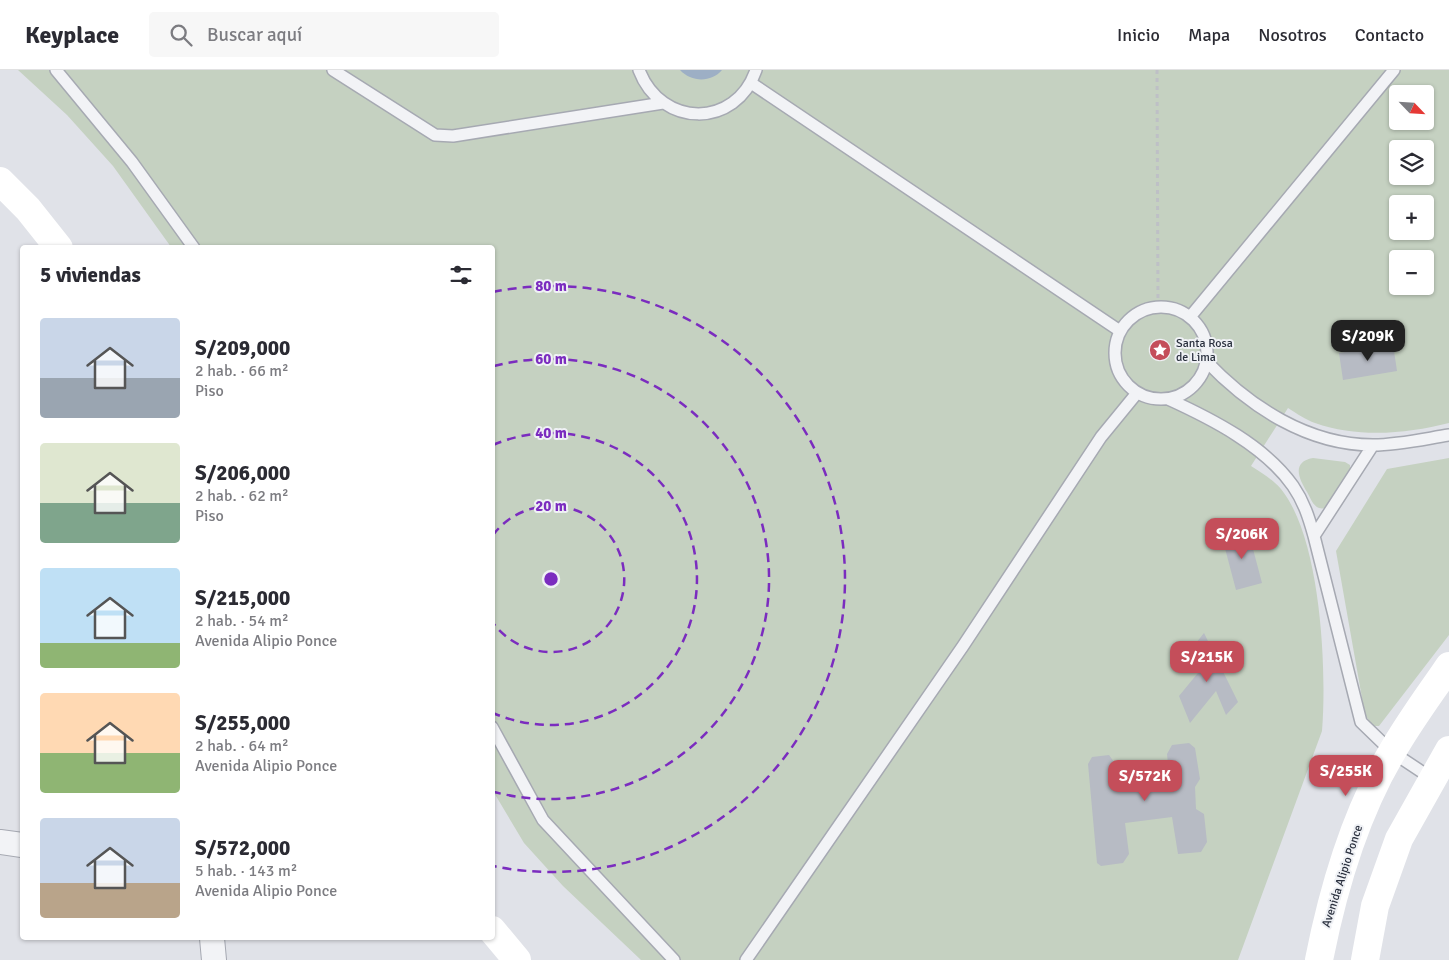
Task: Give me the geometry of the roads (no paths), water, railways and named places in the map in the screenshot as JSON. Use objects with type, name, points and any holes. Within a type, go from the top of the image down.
[{"type":"main road","points":[[0,181],[28,209],[57,245]]},
{"type":"main road","name":"Avenida Alipio Ponce","points":[[1319,960],[1347,852],[1372,790],[1392,752],[1449,666]]},
{"type":"main road","points":[[1365,960],[1375,906],[1399,839],[1431,778],[1449,750]]},
{"type":"main road","points":[[495,933],[518,960]]},
{"type":"street","points":[[0,842],[20,845]]},
{"type":"street","points":[[212,940],[214,960]]},
{"type":"lane","points":[[56,70],[132,162],[192,245]]},
{"type":"lane","points":[[333,70],[435,135],[453,136],[663,104]]},
{"type":"lane","points":[[640,70],[648,90],[663,104],[681,112],[701,114],[721,110],[739,99],[752,83],[756,70]]},
{"type":"lane","points":[[1190,317],[1394,70]]},
{"type":"lane","points":[[752,83],[1120,331]]},
{"type":"lane","points":[[1158,307],[1180,311],[1190,317],[1204,337],[1206,361],[1202,374],[1194,386],[1182,394],[1168,399],[1147,398],[1126,384],[1119,372],[1115,359],[1120,331],[1130,319],[1142,311],[1158,307]]},
{"type":"lane","points":[[1206,361],[1226,382],[1298,430],[1325,440],[1373,445],[1449,435]]},
{"type":"lane","points":[[746,960],[963,646],[1101,437],[1137,393]]},
{"type":"lane","points":[[1168,399],[1191,410],[1250,445],[1280,471],[1293,486],[1305,507],[1314,536],[1360,722],[1392,752],[1431,778]]},
{"type":"lane","points":[[1314,536],[1373,445]]},
{"type":"lane","points":[[495,732],[543,820],[674,960]]},
{"type":"water","points":[[680,70],[722,70],[707,79],[695,79]]},
{"type":"place","name":"Santa Rosa de Lima","points":[[1160,350]]}]
